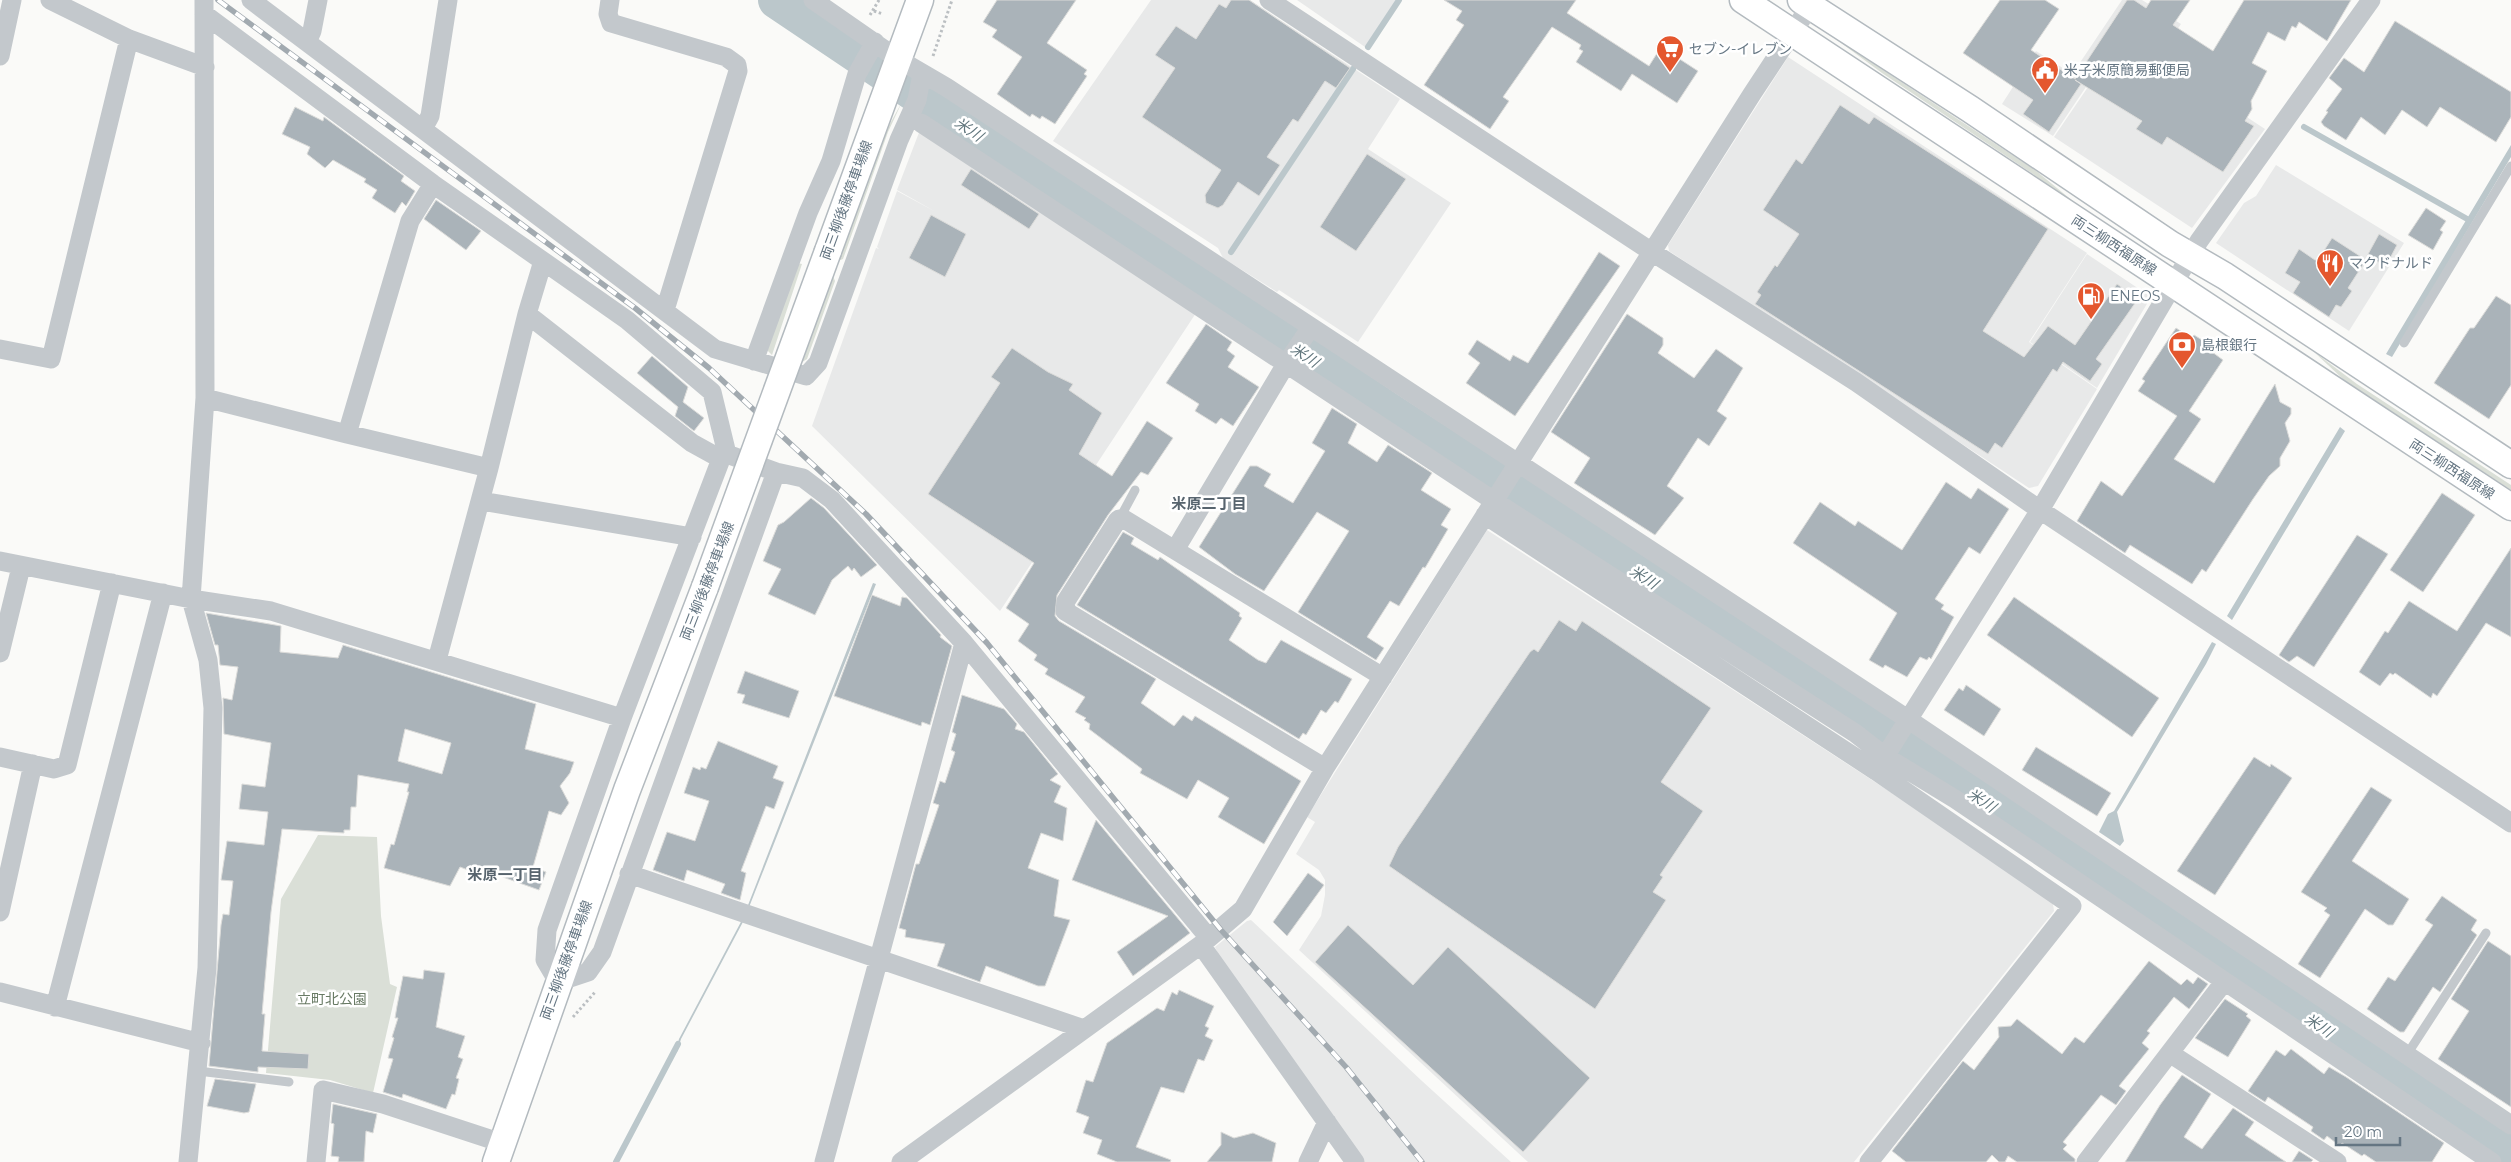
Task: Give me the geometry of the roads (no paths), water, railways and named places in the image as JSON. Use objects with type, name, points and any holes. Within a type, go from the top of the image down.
[{"type":"main road","name":"両三柳後藤停車場線","points":[[499,1153],[627,790],[705,586],[882,98],[920,0]]},
{"type":"main road","name":"両三柳西福原線","points":[[1743,0],[2511,507]]},
{"type":"main road","points":[[1808,2],[2190,256],[2225,276],[2511,465]]},
{"type":"street","points":[[0,56],[12,0]]},
{"type":"street","points":[[50,0],[129,40],[205,67]]},
{"type":"street","points":[[251,0],[715,349],[806,376],[818,363],[899,140],[917,100],[927,67]]},
{"type":"street","points":[[307,42],[312,31],[318,0]]},
{"type":"street","points":[[423,129],[430,116],[448,0]]},
{"type":"street","points":[[610,0],[608,14],[611,23],[726,57],[738,65],[738,71],[665,310]]},
{"type":"street","points":[[813,0],[875,42],[897,61],[927,67],[954,92],[1308,331],[1908,722],[2511,1125]]},
{"type":"street","points":[[1269,0],[1652,252],[1856,382],[2040,510],[2511,823]]},
{"type":"street","points":[[1881,764],[2040,510],[2190,256],[2370,0]]},
{"type":"street","points":[[901,1162],[1205,942],[1243,909],[1325,768],[1752,94],[1794,34],[1808,2]]},
{"type":"street","points":[[188,1162],[207,968],[213,691],[208,660],[191,599],[204,398],[204,7]]},
{"type":"street","points":[[204,7],[433,184],[627,320],[712,392],[724,457],[622,718],[548,930],[545,960],[558,982],[588,972],[602,952],[776,472]]},
{"type":"street","points":[[0,349],[51,359],[129,40]]},
{"type":"street","points":[[754,361],[808,213],[831,161],[857,74],[875,42]]},
{"type":"street","points":[[921,123],[1287,362],[1492,505],[1881,764],[2072,906],[1869,1162]]},
{"type":"street","points":[[348,434],[410,221],[433,184]]},
{"type":"street","points":[[437,660],[481,501],[526,314],[543,261]]},
{"type":"street","points":[[526,314],[692,444],[724,457],[804,478],[832,500],[964,643],[1205,942],[1354,1162]]},
{"type":"street","points":[[1175,550],[1287,362],[1308,331]]},
{"type":"street","points":[[204,398],[489,468]]},
{"type":"street","points":[[481,501],[692,537]]},
{"type":"street","points":[[1325,768],[1066,611],[1066,601],[1119,518],[1383,677]]},
{"type":"street","points":[[0,561],[21,567],[191,599],[271,612],[437,660],[622,718]]},
{"type":"street","points":[[0,653],[21,567]]},
{"type":"street","points":[[0,757],[60,769],[67,765],[112,583]]},
{"type":"street","points":[[55,1007],[163,593]]},
{"type":"street","points":[[824,1162],[964,643]]},
{"type":"street","points":[[0,912],[33,764]]},
{"type":"street","points":[[1881,764],[1955,799],[2492,1162]]},
{"type":"street","points":[[629,874],[1084,1030]]},
{"type":"street","points":[[2086,1162],[2171,1054],[2224,982]]},
{"type":"street","points":[[0,992],[201,1044]]},
{"type":"street","points":[[2171,1054],[2337,1162]]},
{"type":"street","points":[[316,1162],[323,1090],[383,1104],[499,1153]]},
{"type":"street","points":[[1308,1162],[1327,1122]]},
{"type":"lane","points":[[2404,343],[2511,166]]},
{"type":"lane","points":[[1119,518],[1135,490]]},
{"type":"lane","points":[[2406,1056],[2486,933]]},
{"type":"lane","points":[[198,1071],[289,1082]]},
{"type":"waterway","name":"米川","points":[[777,0],[1388,411],[1862,719],[2511,1154]]},
{"type":"waterway","points":[[1368,47],[1399,0]]},
{"type":"waterway","points":[[1231,252],[1353,69]]},
{"type":"waterway","points":[[2304,127],[2469,220]]},
{"type":"waterway","points":[[616,1162],[678,1044]]},
{"type":"railway","points":[[218,0],[635,308],[709,368],[866,514],[987,643],[1221,930],[1346,1067],[1422,1162]]},
{"type":"place","name":"セブン-イレブン","points":[[1670,73]]},
{"type":"place","name":"米子米原簡易郵便局","points":[[2045,94]]},
{"type":"place","name":"マクドナルド","points":[[2330,287]]},
{"type":"place","name":"ENEOS","points":[[2091,320]]},
{"type":"place","name":"島根銀行","points":[[2182,369]]},
{"type":"district","name":"米原二丁目","points":[[1209,503]]},
{"type":"district","name":"米原一丁目","points":[[505,874]]},
{"type":"park label","name":"立町北公園","points":[[332,999]]}]
